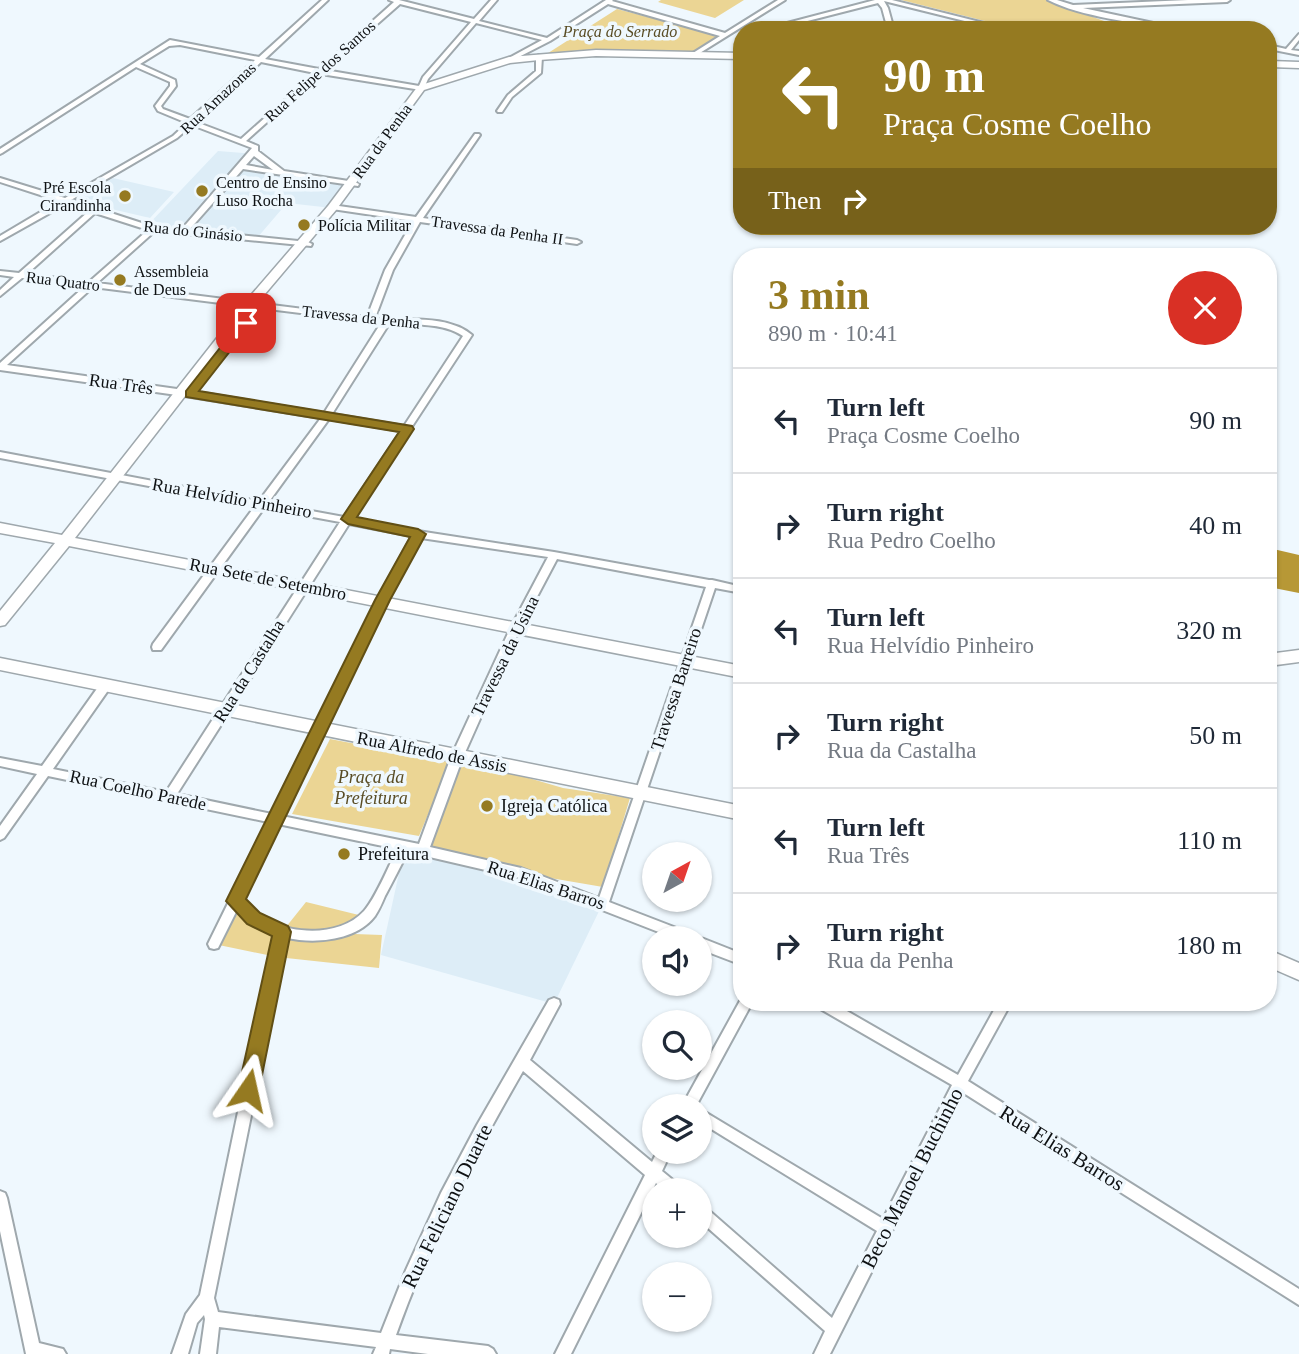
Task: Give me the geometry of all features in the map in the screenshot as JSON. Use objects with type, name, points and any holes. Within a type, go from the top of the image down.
[{"type":"street","name":"Rua Amazonas","points":[[0,239],[164,144],[192,122],[325,0]]},
{"type":"street","name":"Rua da Penha","points":[[0,621],[335,207],[400,124],[430,73],[494,0]]},
{"type":"street","points":[[748,21],[782,0]]},
{"type":"street","points":[[810,21],[882,0],[968,21]]},
{"type":"street","points":[[882,0],[889,21]]},
{"type":"street","points":[[1051,0],[1140,21]]},
{"type":"street","points":[[1143,0],[1154,4]]},
{"type":"street","points":[[1069,6],[1227,0]]},
{"type":"street","points":[[395,1],[548,40]]},
{"type":"street","name":"Rua Felipe dos Santos","points":[[243,140],[395,1]]},
{"type":"street","points":[[0,152],[169,43],[322,70],[418,93],[445,79],[509,60],[548,40],[609,1],[725,35]]},
{"type":"street","points":[[695,54],[732,31]]},
{"type":"street","points":[[1288,50],[1299,36]]},
{"type":"street","points":[[1277,48],[1299,52]]},
{"type":"street","points":[[509,60],[596,53],[733,56]]},
{"type":"street","points":[[500,111],[510,96],[539,72],[539,57]]},
{"type":"street","points":[[135,64],[171,78],[173,86],[158,106],[166,113],[256,147],[242,167],[183,232]]},
{"type":"street","points":[[1277,64],[1299,65]]},
{"type":"street","points":[[430,73],[445,79]]},
{"type":"street","points":[[370,320],[383,280],[419,219],[477,135]]},
{"type":"street","points":[[254,152],[285,174]]},
{"type":"street","points":[[242,167],[353,183]]},
{"type":"street","name":"Rua do Ginásio","points":[[0,180],[153,229],[305,243]]},
{"type":"street","name":"Travessa da Penha II","points":[[335,207],[577,242]]},
{"type":"street","points":[[0,294],[93,211]]},
{"type":"street","points":[[0,367],[153,229]]},
{"type":"street","name":"Rua Quatro","points":[[0,273],[255,305]]},
{"type":"street","name":"Travessa da Penha","points":[[255,305],[451,327],[464,331],[469,337]]},
{"type":"street","points":[[157,647],[327,415],[386,321]]},
{"type":"street","name":"Rua da Castalha","points":[[170,796],[305,583],[469,337]]},
{"type":"street","name":"Rua Três","points":[[0,367],[186,393],[407,429]]},
{"type":"street","name":"Rua Helvídio Pinheiro","points":[[0,455],[418,534],[554,555],[733,588]]},
{"type":"street","name":"Rua Sete de Setembro","points":[[0,520],[67,537]]},
{"type":"street","name":"Rua Sete de Setembro","points":[[0,528],[67,537],[385,597],[685,657],[733,670]]},
{"type":"street","points":[[214,944],[418,534]]},
{"type":"street","name":"Travessa da Usina","points":[[423,850],[457,757],[517,625],[554,555]]},
{"type":"street","name":"Travessa Barreiro","points":[[603,903],[712,583]]},
{"type":"street","points":[[1277,659],[1299,656]]},
{"type":"street","name":"Rua Sete de Setembro","points":[[685,657],[733,662]]},
{"type":"street","name":"Rua Alfredo de Assis","points":[[0,664],[733,811]]},
{"type":"street","points":[[0,835],[105,686]]},
{"type":"street","name":"Rua Coelho Parede","points":[[0,762],[276,818]]},
{"type":"street","name":"Rua Elias Barros","points":[[276,818],[521,873],[659,926]]},
{"type":"street","points":[[236,901],[254,918],[282,932],[299,935],[334,932],[365,920],[405,846]]},
{"type":"street","points":[[208,1354],[212,1319],[207,1298],[282,932]]},
{"type":"street","points":[[712,948],[733,956]]},
{"type":"street","points":[[1277,962],[1299,972]]},
{"type":"street","name":"Rua Feliciano Duarte","points":[[383,1348],[442,1209],[472,1148],[523,1063],[554,1004]]},
{"type":"street","points":[[697,1094],[742,1011]]},
{"type":"street","name":"Rua Elias Barros","points":[[836,1011],[960,1083],[1299,1298]]},
{"type":"street","name":"Beco Manoel Buchinho","points":[[822,1354],[960,1083],[1000,1011]]},
{"type":"street","points":[[523,1063],[661,1178]]},
{"type":"street","points":[[712,1122],[886,1229]]},
{"type":"street","points":[[563,1354],[657,1164]]},
{"type":"street","points":[[0,1199],[34,1351],[58,1354]]},
{"type":"street","points":[[712,1222],[834,1329]]},
{"type":"street","points":[[180,1354],[191,1319],[207,1298]]},
{"type":"street","points":[[212,1319],[383,1348],[488,1354]]},
{"type":"shaded area","points":[[218,151],[256,154],[244,168],[349,185],[332,208],[287,203],[257,238],[146,227]]},
{"type":"shaded area","name":"Pré Escola Cirandinha","points":[[113,178],[174,192],[150,218],[73,200]]},
{"type":"shaded area","points":[[1277,550],[1299,555],[1299,593],[1277,589]]},
{"type":"shaded area","points":[[405,846],[603,903],[554,1004],[381,955]]},
{"type":"green space","points":[[744,0],[715,18],[658,2]]},
{"type":"green space","points":[[901,0],[1046,0],[1104,21],[985,21]]},
{"type":"green space","name":"Praça do Serrado","points":[[617,9],[718,35],[695,53],[545,55]]},
{"type":"green space","name":"Praça da Prefeitura","points":[[330,739],[450,762],[419,836],[292,814]]},
{"type":"green space","points":[[457,757],[563,788],[630,798],[603,887],[521,873],[423,850]]},
{"type":"green space","points":[[236,901],[282,932],[306,902],[367,917],[347,930],[300,932],[382,935],[379,968],[277,957],[214,944]]},
{"type":"place","name":"Centro de Ensino Luso Rocha","points":[[202,191]]},
{"type":"place","name":"Pré Escola Cirandinha","points":[[125,196]]},
{"type":"place","name":"Polícia Militar","points":[[304,225]]},
{"type":"place","name":"Assembleia de Deus","points":[[120,280]]},
{"type":"place","name":"Igreja Católica","points":[[487,806]]},
{"type":"place","name":"Prefeitura","points":[[344,854]]},
{"type":"route","points":[[246,323],[191,394],[407,429],[348,519],[418,534],[382,600],[236,901],[254,918],[282,932],[248,1090]]}]
